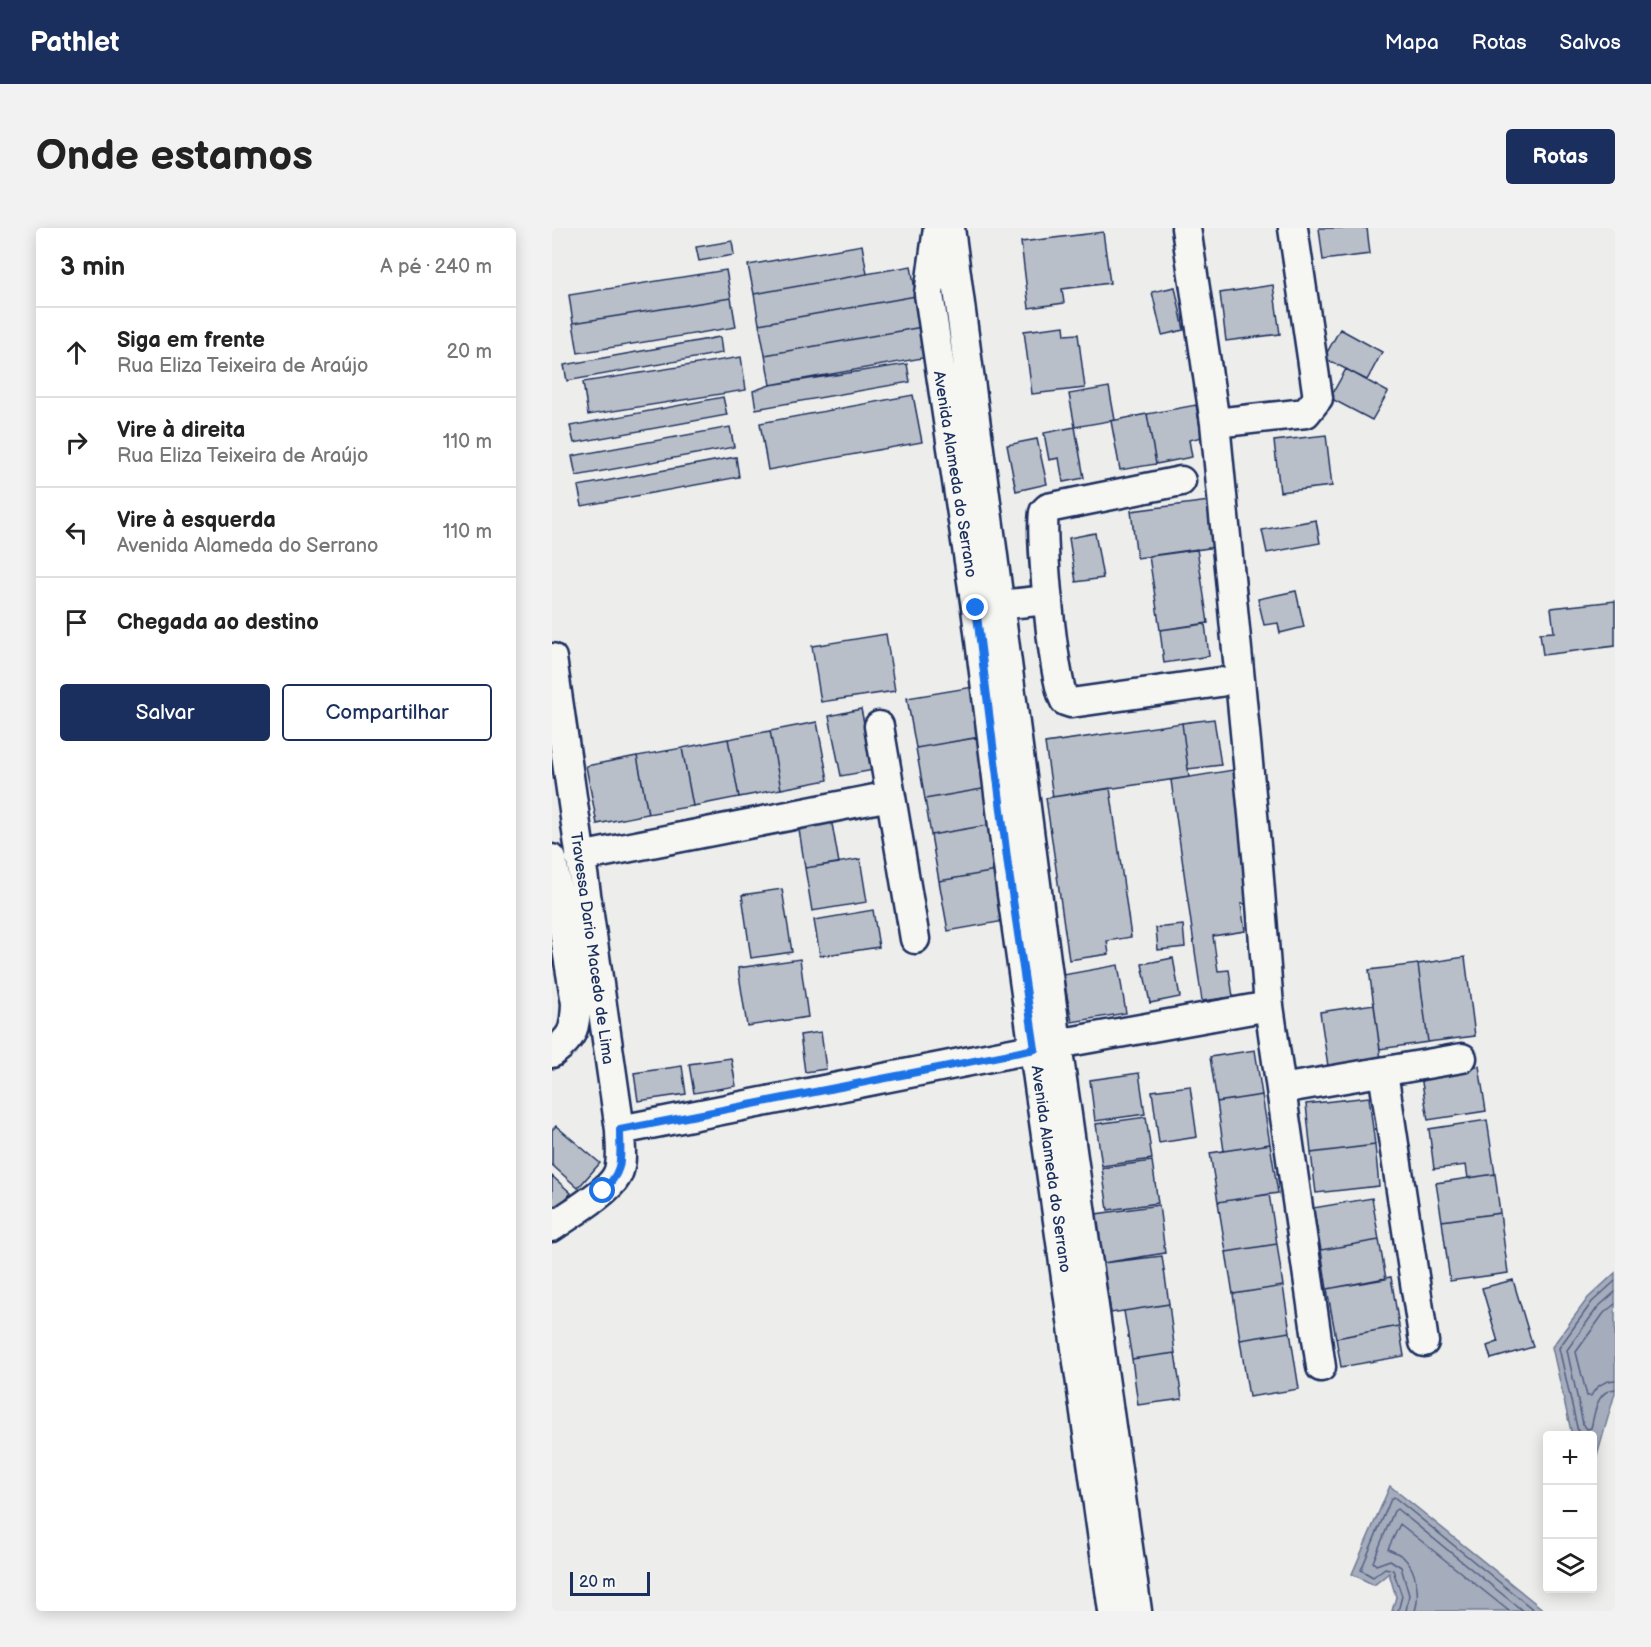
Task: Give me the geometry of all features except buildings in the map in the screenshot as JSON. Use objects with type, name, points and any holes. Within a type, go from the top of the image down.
[{"type":"street","name":"Avenida Alameda do Serrano","points":[[938,228],[929,294],[987,606]]},
{"type":"street","name":"Avenida Alameda do Serrano","points":[[950,228],[987,606],[1046,1047],[1113,1611]]},
{"type":"street","points":[[1186,228],[1215,423],[1257,855],[1269,1006],[1321,1366]]},
{"type":"street","points":[[1215,423],[1306,413],[1318,398],[1293,228]]},
{"type":"street","points":[[1181,481],[1048,508],[1044,512],[1048,600],[1059,683],[1065,701],[1071,703],[1220,682]]},
{"type":"street","points":[[987,606],[1048,600]]},
{"type":"street","name":"Travessa Dario Macedo de Lima","points":[[552,658],[566,858],[620,1130],[620,1164],[616,1178],[603,1191],[552,1227]]},
{"type":"street","points":[[879,726],[915,939]]},
{"type":"street","points":[[552,1053],[567,1041],[575,1027],[576,1003],[566,858],[890,796]]},
{"type":"street","points":[[620,1130],[1269,1006]]},
{"type":"street","name":"Avenida Alameda do Serrano","points":[[1046,1047],[1137,1611]]},
{"type":"street","points":[[1281,1089],[1462,1058]]},
{"type":"street","points":[[1383,1072],[1424,1342]]},
{"type":"water","points":[[1615,1273],[1615,1393],[1597,1456],[1597,1431],[1571,1431],[1552,1347],[1588,1298]]},
{"type":"water","points":[[1390,1486],[1545,1611],[1392,1611],[1396,1597],[1389,1573],[1374,1585],[1352,1574]]},
{"type":"route","points":[[603,1191],[616,1178],[620,1164],[620,1130],[1035,1049],[1008,866],[976,608]]}]
